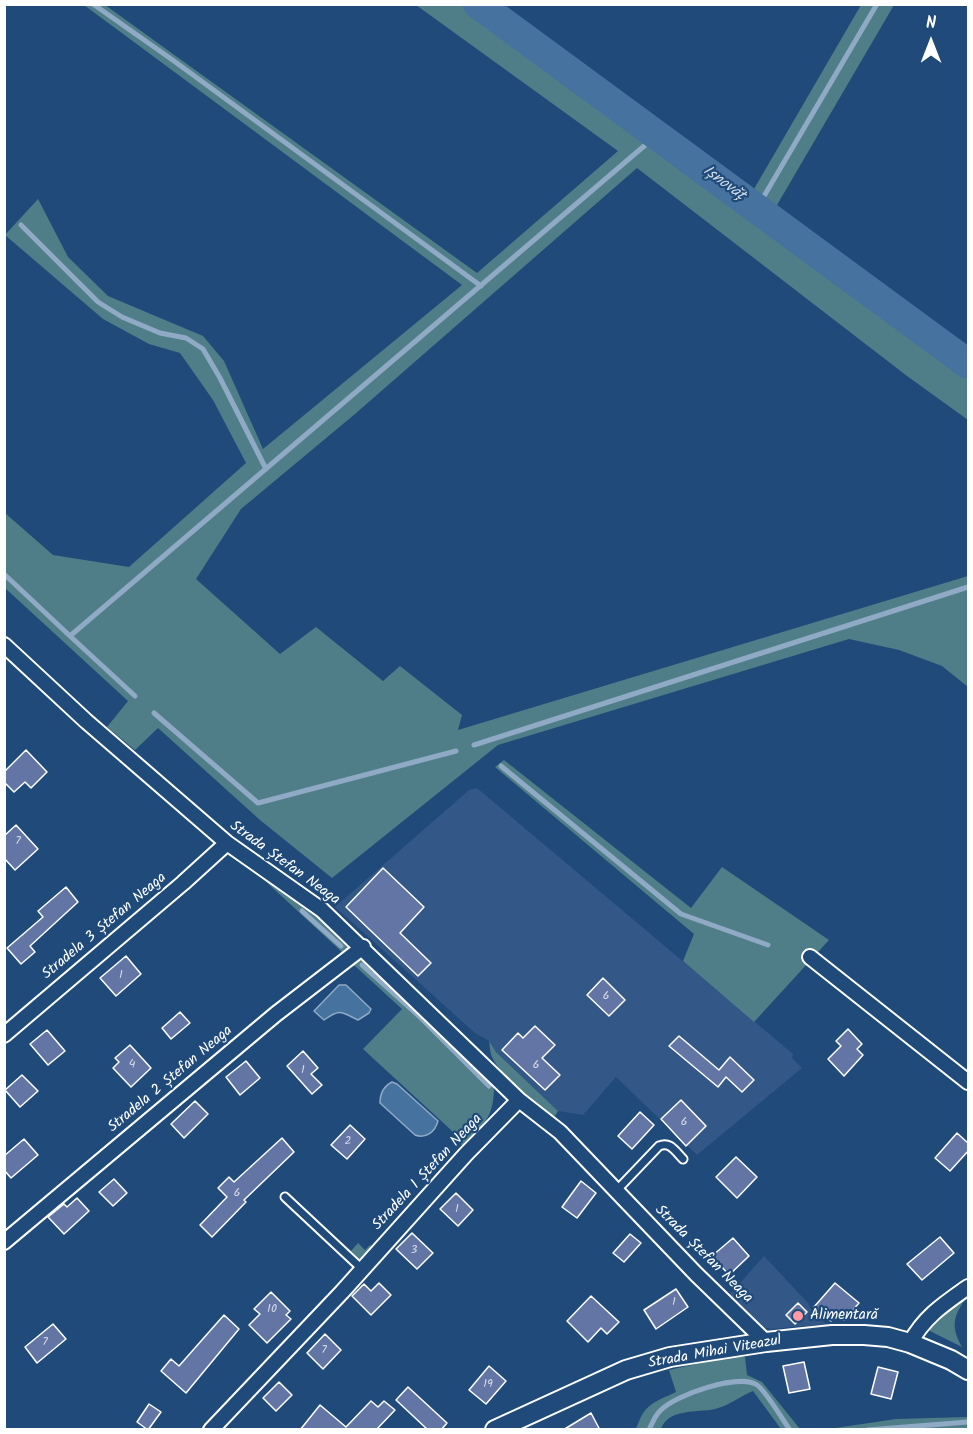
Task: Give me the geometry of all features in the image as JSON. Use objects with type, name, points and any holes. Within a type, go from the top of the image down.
[{"type":"street","name":"Strada Ștefan Neaga","points":[[4,645],[86,721],[226,843],[322,910],[519,1100],[560,1132],[696,1274],[766,1342]]},
{"type":"street","name":"Stradela 3 Ștefan Neaga","points":[[4,1035],[183,883],[226,843]]},
{"type":"street","name":"Stradela 2 Ștefan Neaga","points":[[4,1242],[267,1022],[363,948]]},
{"type":"street","points":[[810,957],[969,1082]]},
{"type":"street","name":"Stradela 1 Ștefan Neaga","points":[[211,1430],[466,1154],[519,1100]]},
{"type":"street","points":[[910,1343],[918,1328],[933,1312],[969,1287]]},
{"type":"street","name":"Strada Mihai Viteazul","points":[[495,1430],[626,1370],[670,1358],[766,1342],[864,1335],[888,1337],[910,1343],[969,1370]]},
{"type":"lane","points":[[617,1190],[664,1143],[669,1144],[683,1159]]},
{"type":"lane","points":[[285,1197],[362,1269]]},
{"type":"shaded area","points":[[477,788],[793,1054],[792,1058],[802,1068],[697,1155],[616,1077],[583,1115],[558,1111],[496,1052],[489,1041],[475,1033],[335,907],[469,790]]},
{"type":"shaded area","points":[[339,985],[346,985],[371,1009],[369,1013],[358,1020],[341,1012],[324,1020],[314,1011]]},
{"type":"shaded area","points":[[392,1082],[438,1121],[430,1134],[415,1135],[380,1103],[383,1091]]},
{"type":"shaded area","points":[[764,1256],[826,1324],[771,1329],[763,1327],[737,1307],[730,1294]]},
{"type":"green space","points":[[84,5],[105,5],[477,273],[618,151],[416,5],[502,5],[754,189],[861,5],[894,5],[777,205],[968,350],[968,420],[907,376],[637,168],[355,414],[241,509],[196,579],[280,654],[316,627],[383,681],[400,666],[462,715],[458,730],[968,576],[968,687],[942,666],[899,650],[849,639],[498,745],[332,878],[260,820],[158,728],[135,750],[107,727],[128,701],[5,588],[5,513],[53,555],[129,567],[246,463],[213,400],[180,353],[149,344],[103,319],[5,235],[38,199],[68,257],[108,296],[203,336],[224,361],[263,449],[462,285]]},
{"type":"green space","points":[[504,760],[691,908],[722,867],[829,940],[754,1022],[683,961],[694,934],[495,767]]},
{"type":"green space","points":[[248,865],[314,911],[350,947],[343,953]]},
{"type":"green space","points":[[358,958],[363,958],[400,991],[494,1085],[490,1113],[482,1126],[463,1147],[451,1130],[363,1049],[402,1009],[355,966],[347,966]]},
{"type":"green space","points":[[489,1041],[496,1052],[558,1111],[555,1116],[530,1100],[504,1074],[492,1057]]},
{"type":"green space","points":[[358,1243],[365,1250],[370,1245],[373,1248],[362,1261],[351,1251]]},
{"type":"green space","points":[[968,1295],[955,1320],[956,1332],[962,1347],[930,1331],[929,1325],[932,1320]]},
{"type":"green space","points":[[728,1357],[745,1357],[747,1375],[762,1382],[800,1429],[781,1429],[753,1391],[720,1408],[677,1414],[665,1422],[661,1429],[636,1429],[639,1420],[651,1405],[676,1392],[669,1370]]},
{"type":"green space","points":[[968,1417],[968,1429],[829,1429],[896,1419]]},
{"type":"building","points":[[26,750],[47,772],[31,788],[25,782],[14,792],[4,782],[4,772]]},
{"type":"building","points":[[16,825],[38,849],[15,870],[4,858],[4,836]]},
{"type":"building","points":[[383,868],[424,907],[400,933],[431,963],[418,976],[346,907]]},
{"type":"building","points":[[66,887],[78,902],[30,946],[35,952],[21,964],[7,948],[43,917],[38,911]]},
{"type":"building","points":[[126,956],[141,974],[116,996],[100,978]]},
{"type":"building","points":[[603,978],[625,1000],[609,1016],[587,995]]},
{"type":"building","points":[[180,1012],[190,1023],[171,1039],[162,1028]]},
{"type":"building","points":[[535,1026],[555,1045],[542,1058],[560,1075],[545,1090],[502,1050],[518,1033],[523,1038]]},
{"type":"building","points":[[848,1029],[862,1044],[857,1049],[863,1055],[844,1076],[828,1059],[841,1046],[836,1041]]},
{"type":"building","points":[[47,1030],[65,1051],[48,1065],[30,1044]]},
{"type":"building","points":[[679,1036],[719,1070],[730,1057],[754,1080],[742,1092],[726,1077],[718,1087],[669,1046]]},
{"type":"building","points":[[130,1045],[151,1068],[131,1087],[113,1068],[119,1062],[115,1058]]},
{"type":"building","points":[[303,1051],[318,1068],[311,1074],[322,1085],[312,1094],[287,1066]]},
{"type":"building","points":[[246,1061],[260,1078],[240,1095],[226,1077]]},
{"type":"building","points":[[22,1075],[38,1091],[20,1107],[5,1090]]},
{"type":"building","points":[[681,1100],[706,1126],[686,1146],[661,1119]]},
{"type":"building","points":[[195,1101],[208,1114],[184,1138],[171,1124]]},
{"type":"building","points":[[640,1112],[654,1125],[632,1149],[618,1136]]},
{"type":"building","points":[[350,1125],[365,1139],[347,1159],[331,1145]]},
{"type":"building","points":[[957,1133],[969,1144],[969,1150],[950,1171],[935,1158]]},
{"type":"building","points":[[282,1138],[294,1152],[244,1200],[246,1202],[212,1237],[200,1225],[227,1197],[218,1188],[229,1177],[234,1182]]},
{"type":"building","points":[[24,1139],[38,1155],[11,1178],[4,1170],[4,1156]]},
{"type":"building","points":[[736,1157],[757,1177],[737,1198],[716,1177]]},
{"type":"building","points":[[114,1179],[127,1193],[113,1206],[99,1192]]},
{"type":"building","points":[[581,1181],[596,1193],[577,1218],[562,1207]]},
{"type":"building","points":[[456,1193],[473,1210],[458,1226],[440,1209]]},
{"type":"building","points":[[77,1198],[89,1211],[64,1234],[48,1217],[64,1204],[67,1207]]},
{"type":"building","points":[[412,1233],[433,1253],[417,1269],[396,1249]]},
{"type":"building","points":[[630,1234],[641,1243],[624,1262],[613,1253]]},
{"type":"building","points":[[940,1237],[954,1253],[922,1280],[907,1264]]},
{"type":"building","points":[[733,1238],[749,1256],[729,1275],[712,1256]]},
{"type":"building","points":[[379,1283],[391,1295],[371,1315],[352,1296],[364,1284],[371,1291]]},
{"type":"building","points":[[835,1283],[859,1303],[844,1320],[837,1314],[831,1321],[814,1307]]},
{"type":"building","points":[[676,1289],[688,1307],[656,1329],[644,1310]]},
{"type":"building","points":[[271,1292],[290,1311],[286,1315],[291,1319],[267,1343],[249,1325],[260,1314],[254,1309]]},
{"type":"building","points":[[591,1296],[619,1322],[607,1334],[601,1328],[588,1342],[567,1321]]},
{"type":"building","points":[[798,1303],[807,1312],[795,1324],[786,1315]]},
{"type":"building","points":[[224,1315],[239,1329],[186,1393],[161,1371],[171,1359],[179,1366]]},
{"type":"building","points":[[53,1324],[66,1339],[37,1363],[25,1347]]},
{"type":"building","points":[[325,1334],[341,1350],[323,1369],[307,1353]]},
{"type":"building","points":[[804,1362],[810,1389],[789,1393],[783,1366]]},
{"type":"building","points":[[489,1366],[506,1381],[486,1404],[469,1390]]},
{"type":"building","points":[[878,1367],[898,1372],[891,1399],[871,1394]]},
{"type":"building","points":[[279,1382],[292,1395],[276,1411],[263,1398]]},
{"type":"building","points":[[408,1387],[447,1423],[441,1430],[428,1430],[396,1400]]},
{"type":"building","points":[[371,1401],[378,1407],[384,1401],[395,1410],[376,1430],[300,1430],[320,1405],[346,1427]]},
{"type":"building","points":[[149,1404],[161,1412],[148,1430],[137,1422]]},
{"type":"building","points":[[591,1413],[600,1430],[563,1430]]},
{"type":"waterway","points":[[93,4],[481,286]]},
{"type":"waterway","name":"Ișnovăț","points":[[478,4],[968,364]]},
{"type":"waterway","points":[[757,208],[877,4]]},
{"type":"waterway","points":[[4,574],[70,636],[657,135]]},
{"type":"waterway","points":[[21,225],[98,302],[122,317],[160,333],[186,338],[203,349],[266,469]]},
{"type":"waterway","points":[[474,745],[968,587]]},
{"type":"waterway","points":[[70,636],[135,696]]},
{"type":"waterway","points":[[154,713],[258,803],[456,751]]},
{"type":"waterway","points":[[501,766],[681,914],[768,945]]},
{"type":"waterway","points":[[302,911],[341,946]]},
{"type":"waterway","points":[[362,965],[421,1018],[489,1086]]},
{"type":"waterway","points":[[649,1430],[657,1414],[669,1404],[708,1387],[736,1382],[748,1382],[761,1388],[790,1430]]},
{"type":"waterway","points":[[867,1430],[968,1422]]},
{"type":"place","name":"Alimentară","points":[[798,1316]]}]
